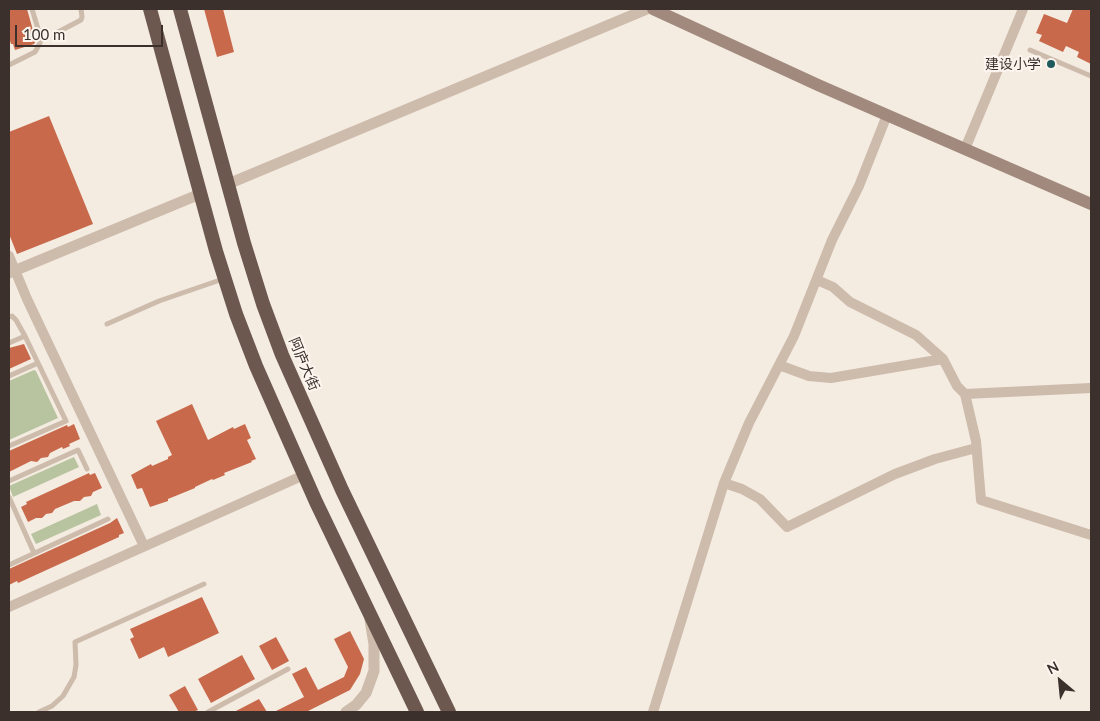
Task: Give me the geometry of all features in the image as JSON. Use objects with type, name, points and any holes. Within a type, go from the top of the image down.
[{"type":"highway","points":[[150,9],[224,278],[256,366],[304,475],[418,712]]},
{"type":"highway","name":"阿庐大街","points":[[180,9],[253,274],[282,355],[342,490],[449,712]]},
{"type":"main road","points":[[653,9],[887,115],[1091,197]]},
{"type":"main road","points":[[669,9],[1091,204]]},
{"type":"street","points":[[228,184],[647,9]]},
{"type":"street","points":[[966,146],[1023,9]]},
{"type":"street","points":[[654,712],[724,483],[749,423],[794,336],[840,222],[859,186],[887,115]]},
{"type":"street","points":[[12,272],[200,194]]},
{"type":"street","points":[[9,256],[12,272],[144,546]]},
{"type":"street","points":[[817,280],[833,287],[850,302],[916,335],[942,359],[957,386],[965,394],[976,448],[981,500],[1091,535]]},
{"type":"street","points":[[779,365],[809,376],[831,378],[942,359]]},
{"type":"street","points":[[965,394],[1091,388]]},
{"type":"street","points":[[724,483],[742,489],[760,499],[787,527],[895,474],[976,448]]},
{"type":"street","points":[[9,607],[304,475]]},
{"type":"street","points":[[346,712],[356,705],[366,693],[374,671],[374,644],[367,609]]},
{"type":"lane","points":[[9,65],[34,52],[40,43],[41,39],[32,9]]},
{"type":"lane","points":[[58,32],[81,20],[82,9]]},
{"type":"lane","points":[[1030,50],[1091,76]]},
{"type":"lane","points":[[107,324],[159,301],[224,278]]},
{"type":"lane","points":[[9,317],[12,316],[16,320],[25,336],[66,421],[9,446]]},
{"type":"lane","points":[[9,343],[25,336]]},
{"type":"lane","points":[[9,376],[38,363]]},
{"type":"lane","points":[[9,481],[78,450],[87,469]]},
{"type":"lane","points":[[9,497],[34,553]]},
{"type":"lane","points":[[9,565],[108,519]]},
{"type":"lane","points":[[39,712],[52,706],[63,696],[74,677],[76,665],[75,642],[204,584]]},
{"type":"lane","points":[[208,712],[288,668]]},
{"type":"green space","points":[[34,370],[58,418],[9,440],[9,381]]},
{"type":"green space","points":[[74,457],[79,467],[13,497],[9,486]]},
{"type":"green space","points":[[97,504],[101,515],[36,544],[31,534]]},
{"type":"building","points":[[9,9],[27,9],[36,41],[34,44],[15,50],[9,37]]},
{"type":"building","points":[[204,9],[223,9],[234,52],[217,57]]},
{"type":"building","points":[[1073,9],[1091,9],[1091,64],[1077,57],[1079,52],[1066,46],[1063,52],[1039,41],[1042,35],[1036,33],[1044,14],[1067,23]]},
{"type":"building","points":[[49,116],[93,224],[17,254],[9,234],[9,132]]},
{"type":"building","points":[[24,344],[31,359],[9,369],[9,348]]},
{"type":"building","points":[[192,404],[208,440],[233,427],[234,429],[245,424],[251,438],[247,440],[256,459],[224,473],[225,475],[168,499],[168,501],[150,507],[142,488],[137,489],[131,475],[151,464],[152,466],[168,459],[172,455],[156,421]]},
{"type":"building","points":[[74,424],[80,439],[69,444],[70,446],[63,449],[62,447],[50,453],[48,457],[41,458],[37,462],[31,461],[9,472],[9,451],[67,425],[68,427]]},
{"type":"building","points":[[89,473],[90,475],[95,473],[102,488],[93,492],[91,496],[84,497],[80,501],[74,501],[55,509],[52,513],[46,514],[42,518],[36,518],[28,522],[21,507],[27,504],[26,502]]},
{"type":"building","points":[[117,518],[124,533],[119,535],[119,537],[18,583],[17,581],[9,585],[9,569],[110,523]]},
{"type":"building","points":[[202,597],[219,633],[168,657],[164,647],[139,659],[130,639],[134,637],[130,629]]},
{"type":"building","points":[[350,631],[364,659],[360,674],[350,690],[306,712],[274,712],[304,697],[292,674],[306,667],[318,690],[344,677],[348,667],[334,639]]},
{"type":"building","points":[[276,637],[289,661],[272,670],[259,646]]},
{"type":"building","points":[[242,655],[255,679],[211,703],[198,679]]},
{"type":"building","points":[[185,686],[198,710],[179,712],[169,695]]},
{"type":"building","points":[[259,699],[267,712],[234,712]]},
{"type":"place","name":"建设小学","points":[[1051,64]]}]
